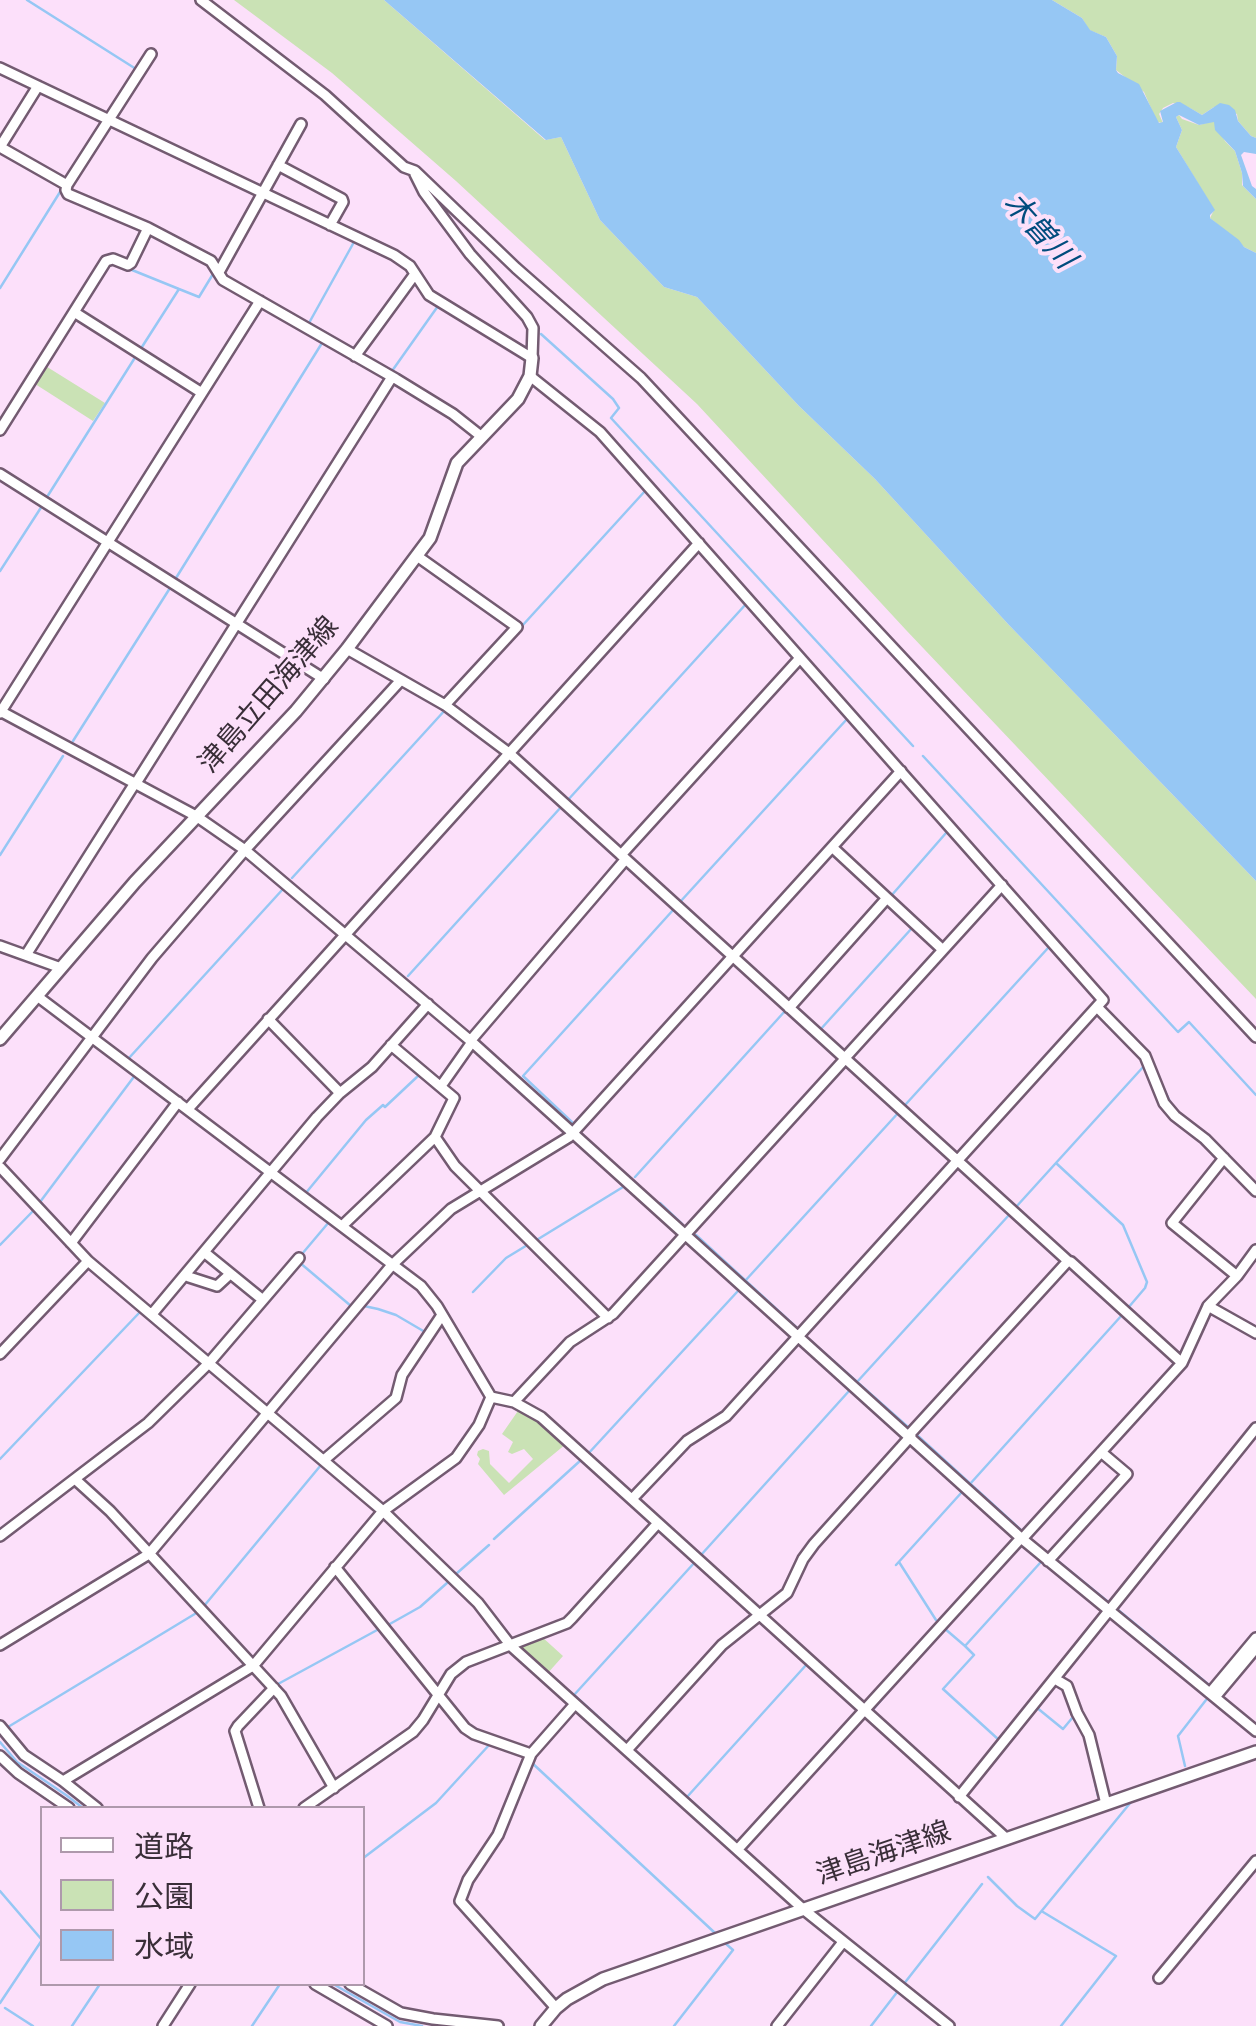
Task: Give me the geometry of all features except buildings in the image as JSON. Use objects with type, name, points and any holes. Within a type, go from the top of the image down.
[{"type":"main road","name":"津島立田海津線","points":[[0,1039],[348,649],[430,538],[457,463],[518,399],[530,376],[532,358]]},
{"type":"main road","name":"津島海津線","points":[[541,2026],[556,2008],[603,1979],[1256,1752]]},
{"type":"street","points":[[201,0],[325,95],[404,167],[414,171],[516,268],[642,378],[1256,1037]]},
{"type":"street","points":[[150,54],[67,185],[68,194],[212,260],[223,280],[392,377],[482,437]]},
{"type":"street","points":[[0,68],[394,255],[410,266],[429,296],[532,358],[533,328],[527,317],[470,254],[415,179],[414,171]]},
{"type":"street","points":[[38,86],[0,147],[67,185]]},
{"type":"street","points":[[219,272],[301,124]]},
{"type":"street","points":[[278,166],[342,199],[330,224]]},
{"type":"street","points":[[0,430],[106,261],[131,263],[148,228]]},
{"type":"street","points":[[356,356],[415,274]]},
{"type":"street","points":[[260,301],[0,712],[196,816],[245,850],[471,1041],[1021,1539],[1256,1731]]},
{"type":"street","points":[[74,312],[202,393]]},
{"type":"street","points":[[530,376],[600,432],[1104,1000],[726,1416],[688,1441],[632,1500]]},
{"type":"street","points":[[26,956],[392,377]]},
{"type":"street","points":[[0,474],[324,679]]},
{"type":"street","points":[[188,1109],[699,543]]},
{"type":"street","points":[[416,556],[516,627],[445,705]]},
{"type":"street","points":[[348,649],[445,705],[509,753],[1182,1363]]},
{"type":"street","points":[[441,1086],[471,1041],[623,857],[800,658]]},
{"type":"street","points":[[401,680],[152,958],[0,1163],[88,1261],[383,1511],[478,1603],[503,1639],[803,1909],[949,2026]]},
{"type":"street","points":[[0,1645],[150,1554],[392,1265],[451,1210],[573,1133],[901,772]]},
{"type":"street","points":[[832,847],[943,950]]},
{"type":"street","points":[[514,1402],[570,1342],[608,1318],[686,1236],[1002,886]]},
{"type":"street","points":[[789,1008],[887,898]]},
{"type":"street","points":[[0,946],[61,968]]},
{"type":"street","points":[[37,996],[422,1286],[491,1398],[514,1402],[541,1417],[1008,1839]]},
{"type":"street","points":[[152,1314],[340,1093],[372,1067],[428,1004]]},
{"type":"street","points":[[1097,1007],[1145,1056],[1164,1102],[1175,1116],[1205,1138],[1256,1192]]},
{"type":"street","points":[[268,1020],[340,1093]]},
{"type":"street","points":[[342,1226],[435,1137],[454,1098],[392,1044]]},
{"type":"street","points":[[71,1243],[178,1102]]},
{"type":"street","points":[[435,1137],[455,1166],[608,1318]]},
{"type":"street","points":[[1224,1158],[1172,1224],[1237,1276]]},
{"type":"street","points":[[738,1849],[1182,1363],[1208,1306],[1256,1250]]},
{"type":"street","points":[[204,1252],[262,1300]]},
{"type":"street","points":[[0,1536],[148,1423],[209,1363],[299,1258]]},
{"type":"street","points":[[0,1354],[88,1261]]},
{"type":"street","points":[[627,1750],[722,1645],[787,1593],[814,1544],[1068,1261]]},
{"type":"street","points":[[186,1274],[216,1286],[230,1274]]},
{"type":"street","points":[[1208,1306],[1256,1333]]},
{"type":"street","points":[[324,1460],[396,1398],[402,1375],[442,1315]]},
{"type":"street","points":[[63,1781],[253,1666],[383,1511],[456,1458],[491,1398]]},
{"type":"street","points":[[959,1797],[1256,1428]]},
{"type":"street","points":[[1048,1561],[1126,1474],[1101,1452]]},
{"type":"street","points":[[76,1480],[110,1510],[274,1688],[334,1788]]},
{"type":"street","points":[[307,1806],[413,1732],[452,1674],[466,1662],[567,1623],[658,1523]]},
{"type":"street","points":[[335,1567],[468,1730],[531,1754]]},
{"type":"street","points":[[1213,1695],[1256,1638]]},
{"type":"street","points":[[1213,1695],[1256,1648]]},
{"type":"street","points":[[1055,1678],[1067,1686],[1089,1734],[1106,1804]]},
{"type":"street","points":[[258,1806],[235,1732],[274,1688]]},
{"type":"street","points":[[556,2008],[460,1901],[468,1880],[498,1835],[531,1754],[575,1704]]},
{"type":"street","points":[[0,1726],[24,1755],[94,1806]]},
{"type":"street","points":[[0,1758],[66,1806]]},
{"type":"street","points":[[1159,1978],[1256,1860]]},
{"type":"street","points":[[777,2026],[843,1942]]},
{"type":"street","points":[[162,2026],[189,1986]]},
{"type":"street","points":[[319,1986],[388,2026]]},
{"type":"street","points":[[354,1986],[401,2012],[433,2020],[498,2026]]},
{"type":"green space","points":[[234,0],[384,0],[545,140],[561,137],[600,220],[664,287],[697,297],[1256,881],[1256,999],[697,404],[456,181],[332,73]]},
{"type":"green space","points":[[1052,0],[1256,0],[1256,138],[1238,121],[1237,114],[1214,107],[1202,115],[1173,103],[1159,114],[1163,123],[1157,122],[1144,92],[1116,70],[1117,56],[1106,37],[1089,30],[1082,18]]},
{"type":"green space","points":[[1176,117],[1199,125],[1214,121],[1235,151],[1242,185],[1256,199],[1256,253],[1210,218],[1214,210],[1176,147],[1182,130]]},
{"type":"green space","points":[[44,365],[105,403],[93,421],[32,382]]},
{"type":"green space","points":[[520,1408],[539,1419],[566,1444],[504,1495],[478,1464],[477,1455],[483,1449],[489,1451],[490,1464],[509,1483],[533,1459],[524,1449],[508,1452],[513,1442],[502,1434]]},
{"type":"green space","points":[[541,1636],[563,1656],[547,1674],[517,1646]]},
{"type":"water","name":"木曽川","points":[[384,0],[1052,0],[1082,18],[1090,30],[1106,37],[1117,56],[1116,70],[1139,84],[1159,123],[1163,122],[1160,111],[1177,102],[1202,115],[1220,103],[1235,110],[1238,121],[1256,138],[1256,154],[1241,155],[1256,189],[1256,199],[1243,186],[1235,151],[1215,130],[1214,122],[1199,125],[1179,115],[1176,117],[1182,130],[1176,147],[1215,210],[1210,218],[1256,253],[1256,881],[697,297],[664,287],[600,220],[561,137],[546,140]]},
{"type":"waterway","points":[[27,0],[136,69]]},
{"type":"waterway","points":[[11,148],[22,154]]},
{"type":"waterway","points":[[0,288],[60,192]]},
{"type":"waterway","points":[[328,334],[309,323],[354,242]]},
{"type":"waterway","points":[[134,265],[132,270],[179,289]]},
{"type":"waterway","points":[[140,350],[179,289],[199,297],[213,274]]},
{"type":"waterway","points":[[392,371],[438,306]]},
{"type":"waterway","points":[[541,334],[613,399],[619,408],[611,418],[913,746]]},
{"type":"waterway","points":[[176,578],[322,343]]},
{"type":"waterway","points":[[47,497],[136,356]]},
{"type":"waterway","points":[[568,411],[597,436]]},
{"type":"waterway","points":[[522,626],[645,491]]},
{"type":"waterway","points":[[0,571],[42,506]]},
{"type":"waterway","points":[[73,741],[170,588]]},
{"type":"waterway","points":[[567,801],[746,604]]},
{"type":"waterway","points":[[333,657],[371,607]]},
{"type":"waterway","points":[[292,878],[446,709]]},
{"type":"waterway","points":[[680,902],[847,719]]},
{"type":"waterway","points":[[0,855],[63,756]]},
{"type":"waterway","points":[[923,756],[1178,1032],[1189,1022],[1256,1095]]},
{"type":"waterway","points":[[408,976],[562,806]]},
{"type":"waterway","points":[[891,896],[946,833]]},
{"type":"waterway","points":[[129,1058],[283,889]]},
{"type":"waterway","points":[[574,1124],[523,1076],[674,909]]},
{"type":"waterway","points":[[820,1030],[912,928]]},
{"type":"waterway","points":[[906,1104],[1048,948]]},
{"type":"waterway","points":[[635,1177],[785,1011]]},
{"type":"waterway","points":[[1110,1014],[1144,1049]]},
{"type":"waterway","points":[[1153,1065],[1160,1081]]},
{"type":"waterway","points":[[1016,1207],[1144,1066]]},
{"type":"waterway","points":[[40,1202],[136,1074]]},
{"type":"waterway","points":[[305,1194],[366,1120],[418,1076]]},
{"type":"waterway","points":[[1163,1087],[1172,1106]]},
{"type":"waterway","points":[[745,1281],[899,1112]]},
{"type":"waterway","points":[[1177,1112],[1202,1132]]},
{"type":"waterway","points":[[1056,1163],[1123,1225],[1147,1282],[1128,1308]]},
{"type":"waterway","points":[[535,1241],[623,1187]]},
{"type":"waterway","points":[[660,1203],[682,1224]]},
{"type":"waterway","points":[[0,1245],[34,1210]]},
{"type":"waterway","points":[[857,1382],[1009,1215]]},
{"type":"waterway","points":[[302,1254],[329,1222]]},
{"type":"waterway","points":[[696,1235],[797,1328]]},
{"type":"waterway","points":[[473,1292],[506,1258],[529,1244]]},
{"type":"waterway","points":[[299,1262],[351,1306]]},
{"type":"waterway","points":[[1215,1305],[1235,1284]]},
{"type":"waterway","points":[[587,1455],[737,1292]]},
{"type":"waterway","points":[[359,1312],[364,1306],[378,1309],[425,1332]]},
{"type":"waterway","points":[[0,1459],[140,1312],[151,1320]]},
{"type":"waterway","points":[[970,1484],[1122,1315]]},
{"type":"waterway","points":[[804,1335],[908,1427]]},
{"type":"waterway","points":[[701,1555],[849,1391]]},
{"type":"waterway","points":[[917,1435],[1022,1531]]},
{"type":"waterway","points":[[494,1539],[581,1460]]},
{"type":"waterway","points":[[204,1606],[321,1465]]},
{"type":"waterway","points":[[896,1565],[962,1492]]},
{"type":"waterway","points":[[456,1574],[489,1545]]},
{"type":"waterway","points":[[1054,1558],[1107,1601]]},
{"type":"waterway","points":[[627,1743],[574,1695],[695,1562]]},
{"type":"waterway","points":[[899,1562],[936,1620]]},
{"type":"waterway","points":[[999,1740],[943,1689],[974,1655],[965,1646],[1040,1563]]},
{"type":"waterway","points":[[388,1625],[420,1607],[447,1583]]},
{"type":"waterway","points":[[1117,1609],[1209,1685]]},
{"type":"waterway","points":[[8,1727],[198,1612]]},
{"type":"waterway","points":[[278,1684],[379,1629]]},
{"type":"waterway","points":[[943,1630],[965,1646]]},
{"type":"waterway","points":[[687,1797],[807,1664]]},
{"type":"waterway","points":[[871,1712],[897,1681]]},
{"type":"waterway","points":[[1185,1766],[1178,1736],[1206,1700]]},
{"type":"waterway","points":[[1035,1709],[1063,1729],[1073,1717]]},
{"type":"waterway","points":[[0,1742],[17,1762],[80,1806]]},
{"type":"waterway","points":[[365,1857],[436,1803],[490,1744]]},
{"type":"waterway","points":[[634,1750],[734,1839]]},
{"type":"waterway","points":[[1089,1754],[1098,1796]]},
{"type":"waterway","points":[[531,1762],[715,1933]]},
{"type":"waterway","points":[[988,1877],[1035,1919],[1131,1802]]},
{"type":"waterway","points":[[747,1852],[802,1901]]},
{"type":"waterway","points":[[903,1985],[982,1884]]},
{"type":"waterway","points":[[0,1891],[40,1938]]},
{"type":"waterway","points":[[1043,1912],[1116,1956],[1061,2026]]},
{"type":"waterway","points":[[0,2003],[40,1943]]},
{"type":"waterway","points":[[674,2026],[733,1950],[725,1943]]},
{"type":"waterway","points":[[72,2026],[99,1986]]},
{"type":"waterway","points":[[252,2026],[279,1986]]},
{"type":"waterway","points":[[337,1986],[400,2022],[422,2026]]},
{"type":"waterway","points":[[871,2026],[898,1991]]},
{"type":"waterway","points":[[5,2008],[33,2026]]}]
